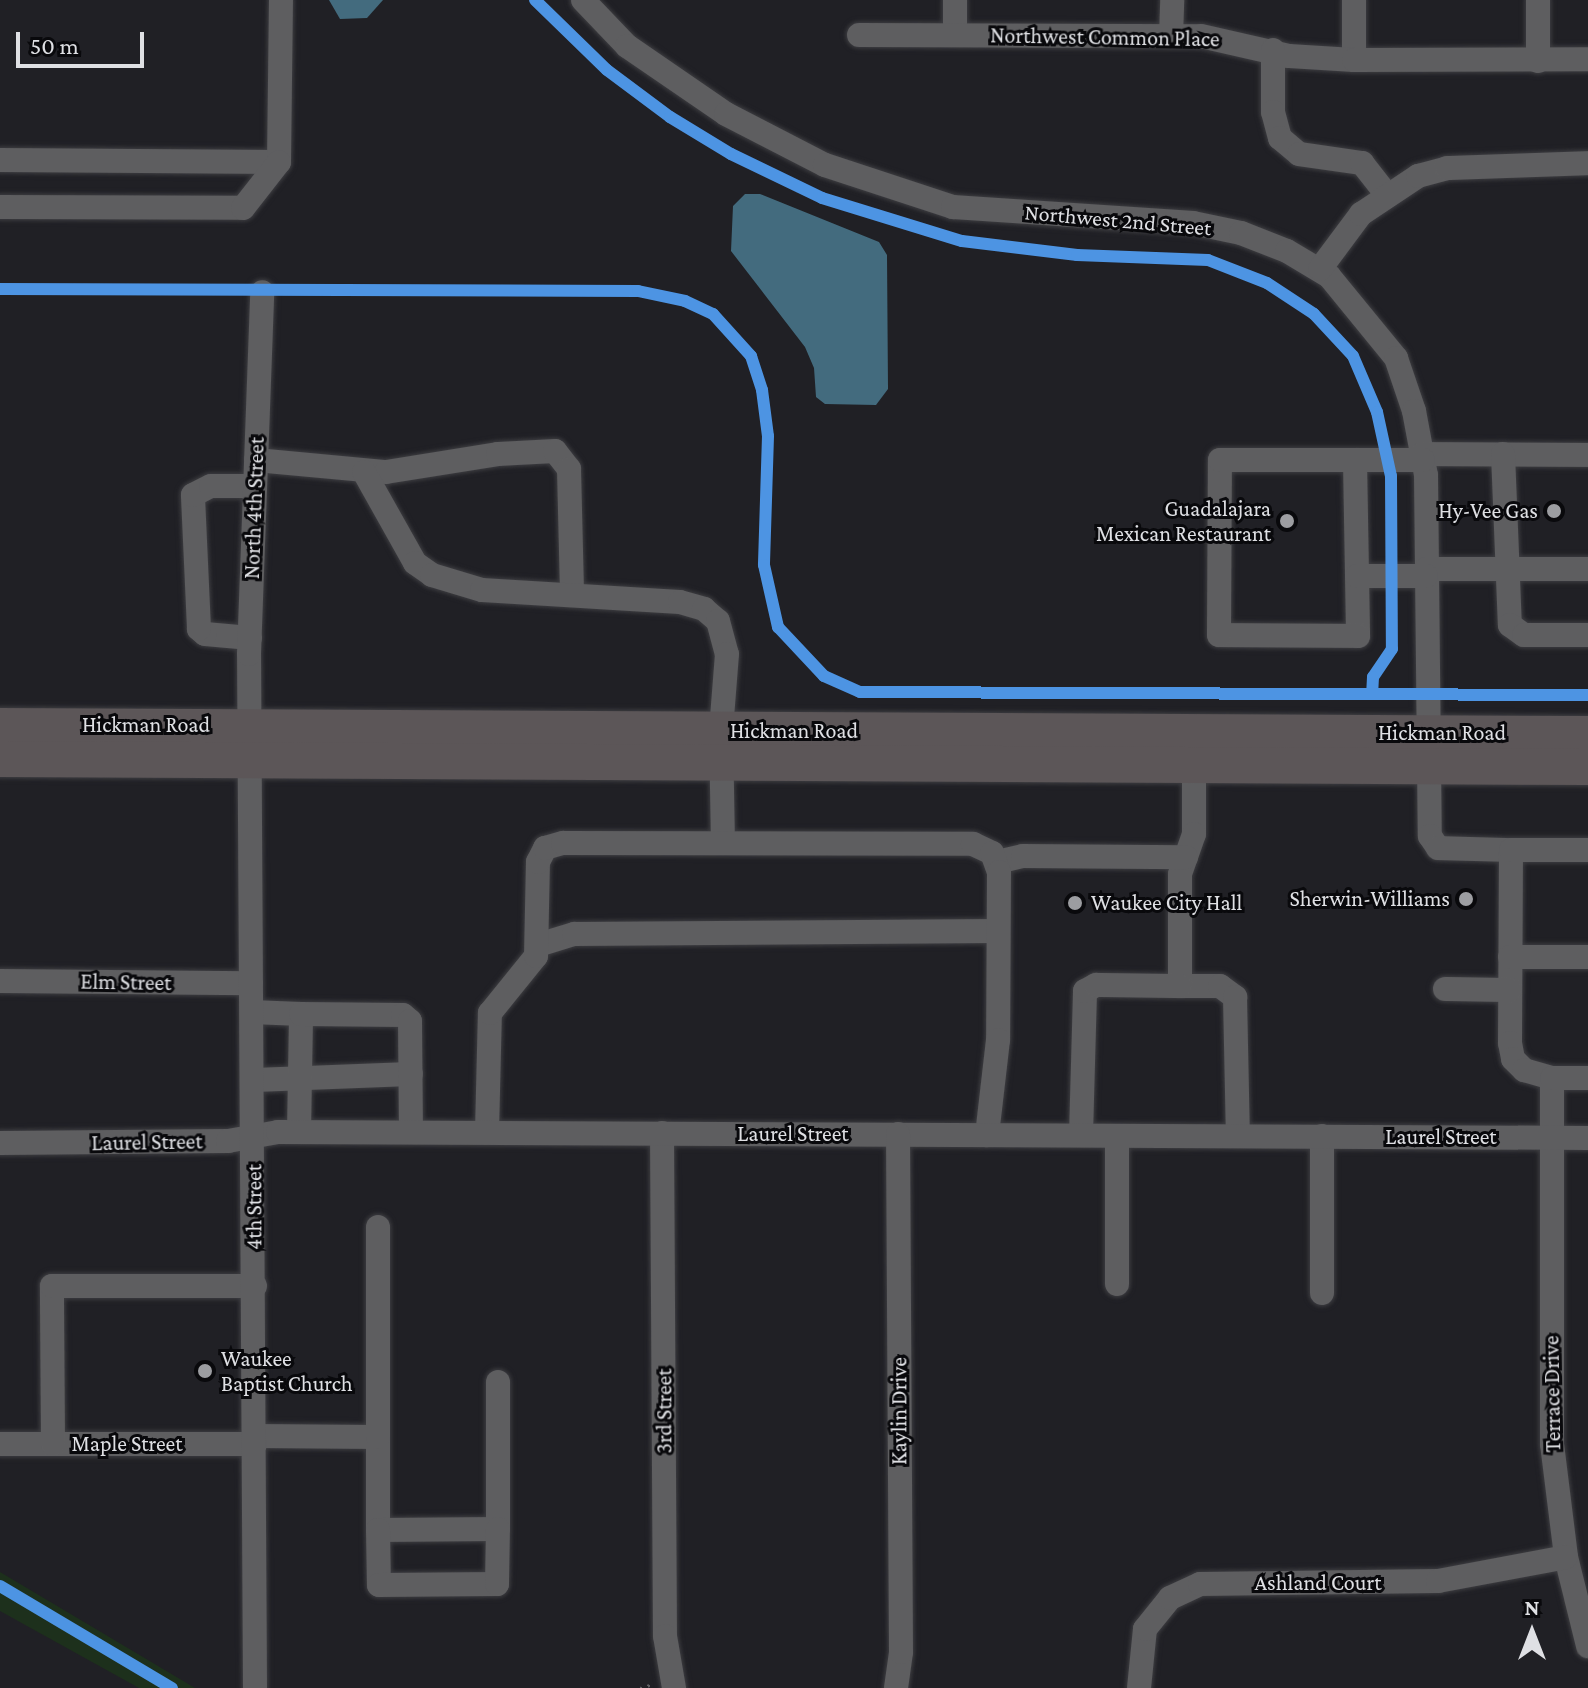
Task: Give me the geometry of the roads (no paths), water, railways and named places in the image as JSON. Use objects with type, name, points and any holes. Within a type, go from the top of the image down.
[{"type":"highway","name":"Hickman Road","points":[[0,726],[251,742],[1428,750],[1588,767]]},
{"type":"highway","name":"Hickman Road","points":[[722,746],[1194,765],[1428,750],[1588,734]]},
{"type":"highway","name":"Hickman Road","points":[[0,759],[251,742]]},
{"type":"street","points":[[0,207],[243,208],[279,162],[281,0]]},
{"type":"street","name":"Northwest 2nd Street","points":[[583,0],[627,46],[726,114],[825,165],[953,207],[1193,223],[1241,233],[1320,269],[1396,358],[1422,457],[1432,843],[1438,848],[1511,850]]},
{"type":"street","points":[[955,0],[955,35]]},
{"type":"street","points":[[1171,36],[1172,0]]},
{"type":"street","points":[[1354,0],[1354,60]]},
{"type":"street","points":[[1538,0],[1538,61]]},
{"type":"street","name":"Northwest Common Place","points":[[859,35],[1171,36],[1241,41],[1273,50],[1354,60],[1588,59]]},
{"type":"street","points":[[1273,50],[1273,112],[1280,138],[1299,154],[1362,163],[1386,194]]},
{"type":"street","points":[[0,160],[279,162]]},
{"type":"street","points":[[1320,269],[1361,214],[1386,194],[1418,176],[1447,168],[1588,163]]},
{"type":"street","name":"North 4th Street","points":[[251,742],[250,638],[262,292]]},
{"type":"street","points":[[256,460],[364,472],[555,451],[569,469],[572,595]]},
{"type":"street","points":[[1503,454],[1505,569],[1510,625],[1524,635],[1588,635]]},
{"type":"street","points":[[1355,460],[1358,636],[1219,635],[1220,460],[1588,455]]},
{"type":"street","points":[[364,472],[421,569],[482,590],[680,602],[704,609],[718,621],[727,654],[722,746],[723,843]]},
{"type":"street","points":[[250,638],[205,634],[199,629],[193,495],[211,486],[255,486]]},
{"type":"street","points":[[1357,576],[1505,569],[1588,569]]},
{"type":"street","name":"4th Street","points":[[251,742],[255,1688]]},
{"type":"street","points":[[1180,986],[1180,874],[1194,834],[1194,765]]},
{"type":"street","points":[[487,1132],[490,1013],[529,968],[538,945],[538,862],[545,848],[563,843],[973,844],[984,846],[997,862],[998,1040],[987,1135]]},
{"type":"street","points":[[1588,850],[1511,850],[1510,957],[1513,1059],[1524,1070],[1552,1078],[1588,1078]]},
{"type":"street","points":[[997,862],[1023,856],[1186,857]]},
{"type":"street","points":[[538,945],[574,934],[998,931]]},
{"type":"street","points":[[1510,957],[1588,957]]},
{"type":"street","name":"Elm Street","points":[[0,981],[251,983]]},
{"type":"street","points":[[1081,1135],[1085,991],[1096,985],[1220,986],[1235,997],[1238,1136]]},
{"type":"street","points":[[1445,989],[1510,990]]},
{"type":"street","points":[[252,1012],[403,1015],[410,1021],[411,1132]]},
{"type":"street","points":[[299,1132],[301,1014]]},
{"type":"street","points":[[254,1080],[300,1082],[336,1075],[411,1074]]},
{"type":"street","name":"Terrace Drive","points":[[1552,1078],[1552,1444],[1566,1557],[1588,1646]]},
{"type":"street","name":"Laurel Street","points":[[0,1143],[228,1141],[254,1133],[299,1132],[1588,1138]]},
{"type":"street","name":"3rd Street","points":[[662,1133],[665,1636],[674,1688]]},
{"type":"street","name":"Kaylin Drive","points":[[896,1688],[901,1652],[898,1134]]},
{"type":"street","points":[[1117,1136],[1117,1284]]},
{"type":"street","points":[[1322,1136],[1322,1293]]},
{"type":"street","points":[[378,1227],[379,1585],[497,1584],[498,1382]]},
{"type":"street","points":[[53,1444],[52,1286],[255,1286]]},
{"type":"street","name":"Maple Street","points":[[0,1444],[378,1437]]},
{"type":"street","points":[[378,1530],[498,1529]]},
{"type":"street","name":"Ashland Court","points":[[1139,1688],[1145,1629],[1170,1598],[1200,1584],[1438,1581],[1566,1557]]},
{"type":"water","points":[[329,0],[383,0],[367,18],[340,19]]},
{"type":"water","points":[[745,194],[760,194],[879,242],[887,255],[888,389],[876,405],[825,404],[816,397],[814,368],[805,347],[731,251],[733,206]]},
{"type":"place","name":"Hy-Vee Gas","points":[[1554,511]]},
{"type":"place","name":"Guadalajara Mexican Restaurant","points":[[1287,521]]},
{"type":"place","name":"Sherwin-Williams","points":[[1466,899]]},
{"type":"place","name":"Waukee City Hall","points":[[1075,903]]},
{"type":"place","name":"Waukee Baptist Church","points":[[205,1371]]}]
